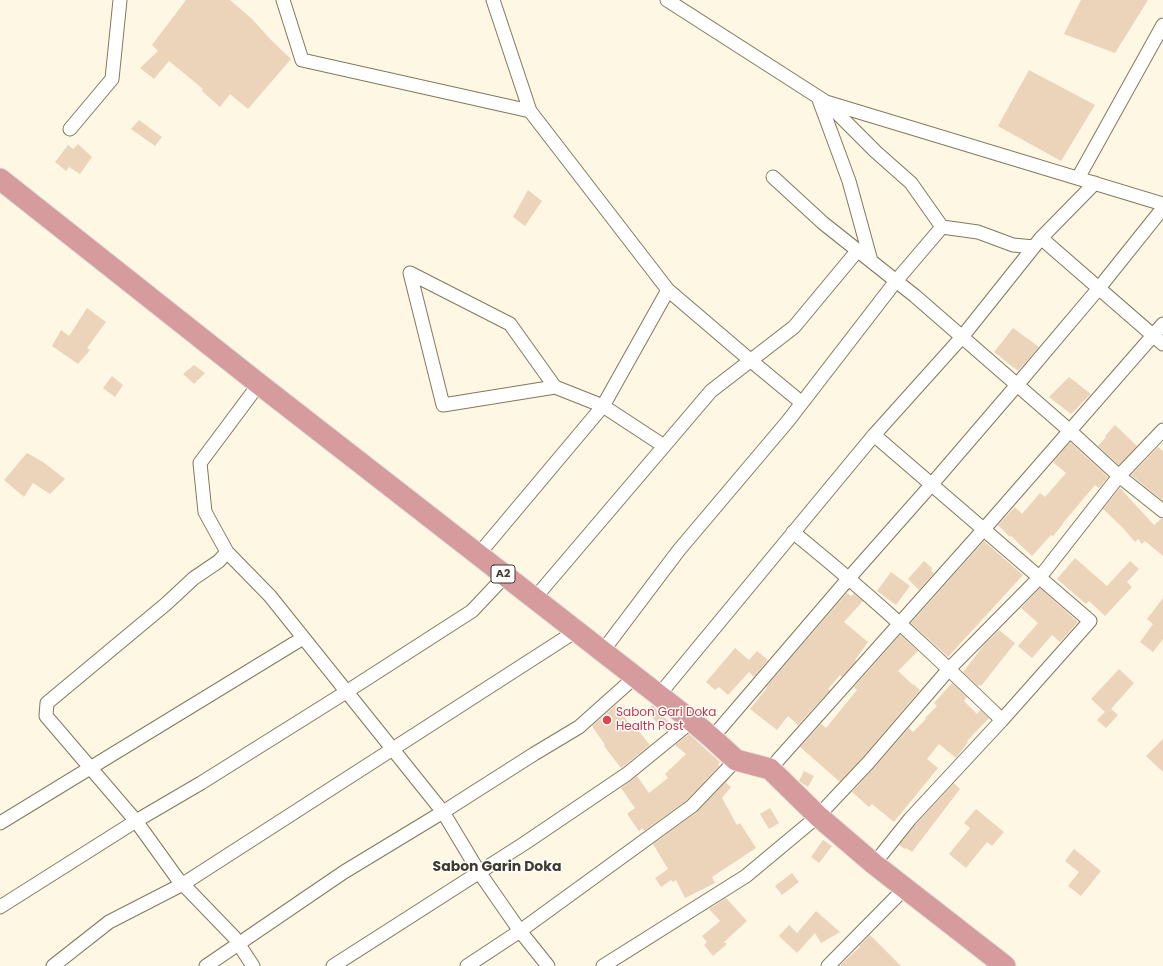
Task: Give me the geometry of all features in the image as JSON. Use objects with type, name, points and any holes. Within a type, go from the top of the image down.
[{"type":"highway","name":"A2","points":[[0,179],[259,384],[692,721],[736,760],[770,769],[818,816],[874,864],[1005,966]]},
{"type":"street","points":[[70,129],[112,79],[120,0]]},
{"type":"street","points":[[283,0],[302,60],[530,111]]},
{"type":"street","points":[[493,0],[530,111],[668,290],[802,402]]},
{"type":"street","points":[[667,0],[822,99],[876,152],[911,183],[942,227],[978,232],[1013,245],[1038,243],[1099,288],[1158,340]]},
{"type":"street","points":[[1078,178],[1163,25]]},
{"type":"street","points":[[822,99],[1163,204]]},
{"type":"street","points":[[822,99],[849,181],[871,261]]},
{"type":"street","points":[[773,177],[823,223],[896,281],[1120,476],[1163,511]]},
{"type":"street","points":[[659,696],[874,435],[962,337],[1038,243],[1095,183]]},
{"type":"street","points":[[712,738],[1017,385],[1099,288],[1163,208]]},
{"type":"street","points":[[602,652],[679,550],[783,427],[896,281],[942,227]]},
{"type":"street","points":[[534,599],[711,391],[794,327],[858,250]]},
{"type":"street","points":[[555,387],[510,324],[410,273],[443,405],[555,387],[603,406],[664,446]]},
{"type":"street","points":[[478,555],[603,406],[668,290]]},
{"type":"street","points":[[770,769],[1070,431],[1158,340],[1163,324]]},
{"type":"street","points":[[259,384],[200,463],[205,512],[227,552],[270,596],[443,812],[479,872],[520,931],[548,966]]},
{"type":"street","points":[[603,966],[746,876],[818,816],[868,763],[949,669],[1040,577],[1120,476],[1163,430]]},
{"type":"street","points":[[874,435],[1090,621],[1002,720],[910,819],[874,864]]},
{"type":"street","points":[[793,532],[849,578],[949,669],[1002,720]]},
{"type":"street","points":[[227,552],[219,560],[194,578],[47,703],[46,716],[136,821],[177,878],[234,936],[253,966]]},
{"type":"street","points":[[0,907],[136,821],[201,783],[472,611],[505,576]]},
{"type":"street","points":[[53,966],[109,922],[183,884],[576,631]]},
{"type":"street","points":[[0,823],[303,638]]},
{"type":"street","points":[[206,966],[344,872],[580,727],[635,677]]},
{"type":"street","points":[[333,966],[525,843],[627,774],[692,721]]},
{"type":"street","points":[[467,966],[520,931],[692,806],[736,760]]},
{"type":"street","points":[[828,966],[905,888]]},
{"type":"building","points":[[186,0],[230,0],[252,19],[291,59],[248,109],[230,94],[220,107],[202,91],[203,89],[169,61],[154,79],[140,68],[158,51],[152,45]]},
{"type":"building","points":[[1081,0],[1148,0],[1115,53],[1064,34]]},
{"type":"building","points":[[1029,70],[1095,105],[1061,161],[998,126]]},
{"type":"building","points":[[139,120],[162,137],[155,146],[131,129]]},
{"type":"building","points":[[78,144],[92,157],[80,174],[69,167],[66,171],[55,162],[68,145],[73,149]]},
{"type":"building","points":[[528,190],[542,201],[525,226],[513,217]]},
{"type":"building","points":[[87,308],[106,322],[87,348],[90,350],[78,364],[52,346],[61,330],[69,336]]},
{"type":"building","points":[[1013,328],[1039,347],[1018,371],[994,352]]},
{"type":"building","points":[[194,365],[205,373],[194,384],[183,374]]},
{"type":"building","points":[[112,376],[123,385],[115,397],[103,388]]},
{"type":"building","points":[[1069,377],[1091,394],[1071,414],[1049,397]]},
{"type":"building","points":[[1115,425],[1137,446],[1119,465],[1098,446]]},
{"type":"building","points":[[1070,442],[1108,477],[1099,488],[1095,485],[1053,536],[1051,535],[1032,556],[998,525],[1015,507],[1022,514],[1040,493],[1045,497],[1066,473],[1053,462]]},
{"type":"building","points":[[1158,447],[1163,451],[1163,501],[1131,475]]},
{"type":"building","points":[[27,453],[43,462],[65,479],[50,494],[33,483],[24,497],[4,480]]},
{"type":"building","points":[[1120,488],[1154,525],[1163,519],[1163,556],[1145,541],[1142,544],[1138,539],[1135,542],[1103,509]]},
{"type":"building","points":[[984,541],[1023,575],[948,657],[911,623]]},
{"type":"building","points":[[1075,558],[1107,586],[1130,561],[1139,569],[1127,582],[1132,587],[1105,616],[1089,601],[1086,604],[1057,579]]},
{"type":"building","points":[[924,561],[932,568],[931,570],[934,573],[919,590],[908,579]]},
{"type":"building","points":[[891,572],[910,586],[896,605],[877,591]]},
{"type":"building","points":[[1040,588],[1078,622],[1060,642],[1052,635],[1032,658],[1018,646],[1038,623],[1021,608]]},
{"type":"building","points":[[847,593],[851,596],[854,594],[863,601],[844,622],[868,642],[855,660],[856,661],[842,677],[840,675],[828,689],[830,690],[798,725],[788,716],[777,730],[750,709],[767,688],[766,687]]},
{"type":"building","points":[[1163,598],[1163,639],[1153,652],[1140,642],[1153,624],[1147,619]]},
{"type":"building","points":[[999,630],[1015,643],[981,686],[978,686],[963,672],[984,645]]},
{"type":"building","points":[[900,635],[918,651],[898,671],[920,690],[840,782],[800,747],[821,724],[826,728],[857,690],[854,687]]},
{"type":"building","points":[[735,648],[749,660],[757,651],[768,660],[754,677],[749,672],[728,695],[719,687],[715,690],[706,682]]},
{"type":"building","points":[[1119,669],[1134,683],[1111,709],[1118,715],[1106,728],[1097,720],[1105,712],[1091,699]]},
{"type":"building","points":[[952,683],[967,697],[964,701],[977,714],[980,710],[989,718],[967,741],[968,742],[956,758],[939,744],[927,759],[938,768],[894,822],[872,804],[869,807],[852,792],[909,728],[913,732],[926,719],[925,718],[937,706],[934,703]]},
{"type":"building","points":[[616,705],[630,725],[632,723],[650,745],[621,768],[604,746],[605,745],[592,726]]},
{"type":"building","points":[[652,705],[673,726],[666,732],[646,711]]},
{"type":"building","points":[[689,734],[720,762],[718,765],[719,766],[687,800],[644,831],[643,828],[639,831],[627,814],[635,808],[621,788],[637,776],[649,793],[668,778],[665,774],[686,754],[675,745]]},
{"type":"building","points":[[1163,739],[1163,772],[1146,756]]},
{"type":"building","points":[[804,771],[814,776],[808,787],[799,781]]},
{"type":"building","points":[[731,776],[726,783],[731,787],[722,798],[737,825],[740,823],[756,848],[712,877],[715,883],[685,898],[676,880],[673,882],[671,880],[661,887],[655,878],[668,869],[653,844],[697,812]]},
{"type":"building","points":[[954,783],[960,789],[912,852],[899,845],[916,824]]},
{"type":"building","points":[[770,808],[779,823],[769,829],[760,814]]},
{"type":"building","points":[[976,809],[1004,832],[992,846],[987,842],[966,868],[949,854],[970,828],[964,823]]},
{"type":"building","points":[[823,840],[832,846],[819,863],[811,857]]},
{"type":"building","points":[[1074,849],[1101,871],[1081,896],[1068,886],[1079,872],[1065,861]]},
{"type":"building","points":[[792,873],[799,882],[782,895],[775,886]]},
{"type":"building","points":[[726,898],[747,921],[724,942],[727,944],[713,956],[704,945],[707,942],[702,936],[720,921],[709,909]]},
{"type":"building","points":[[816,911],[840,932],[821,943],[815,933],[797,953],[779,936],[789,925],[797,933]]},
{"type":"building","points":[[870,935],[901,966],[839,966],[860,947],[859,946]]},
{"type":"place","name":"Sabon Gari Doka Health Post","points":[[607,720]]},
{"type":"district","name":"Sabon Garin Doka","points":[[497,867]]}]
